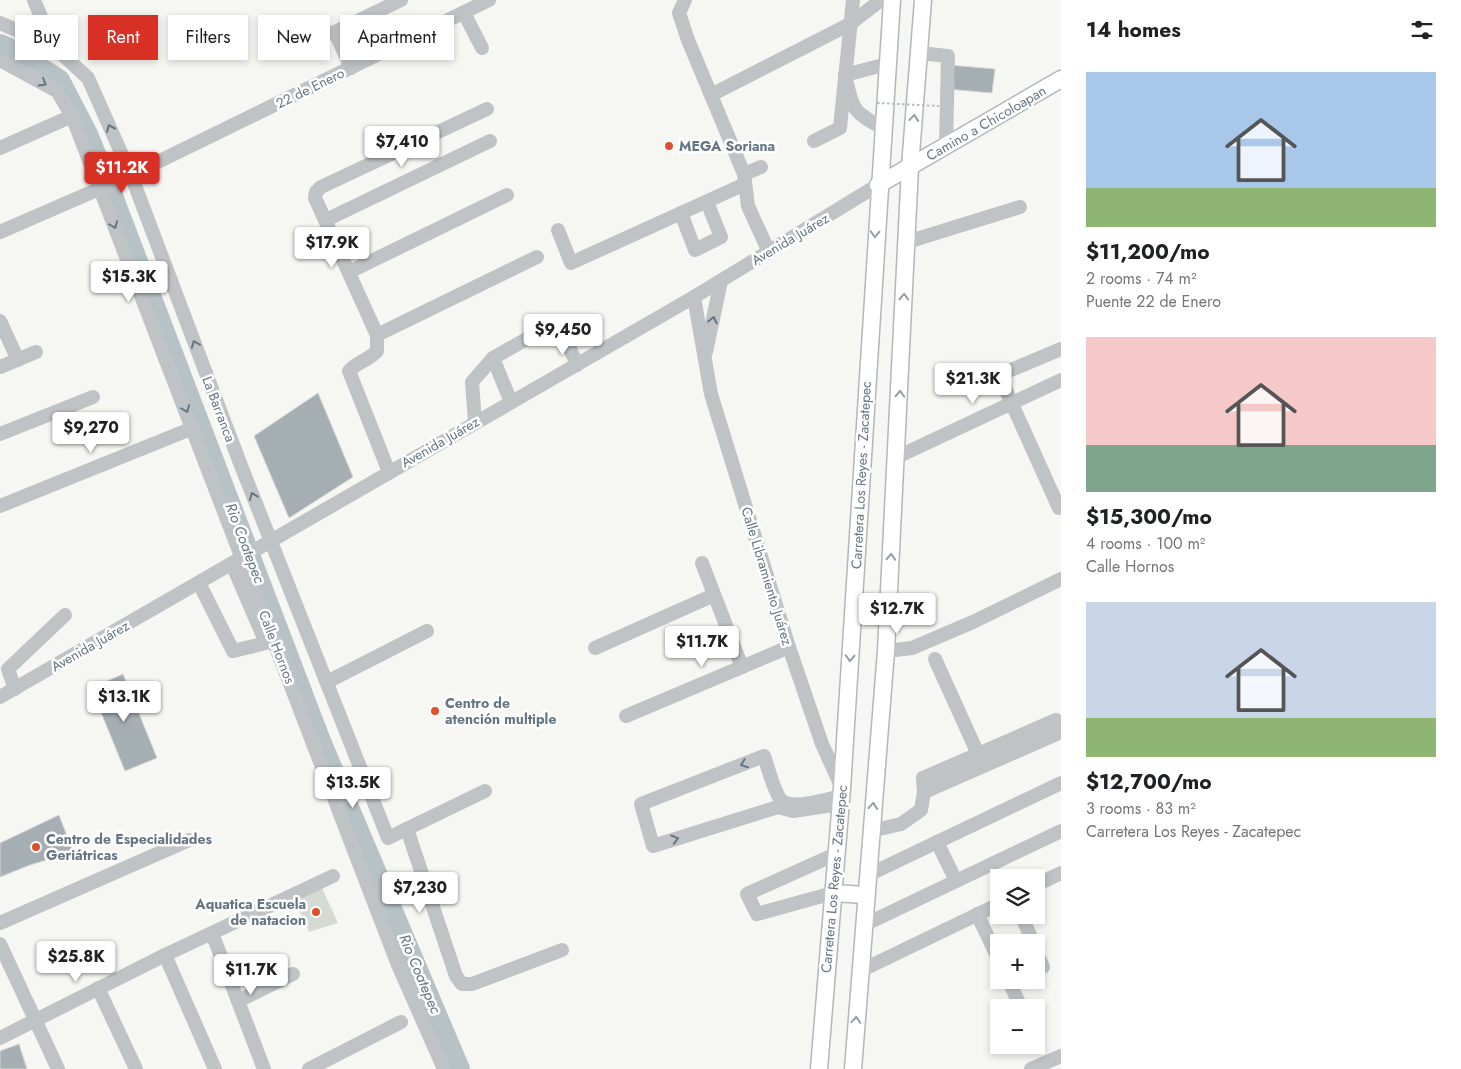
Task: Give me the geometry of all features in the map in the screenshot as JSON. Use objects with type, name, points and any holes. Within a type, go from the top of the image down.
[{"type":"main road","name":"Carretera Los Reyes - Zacatepec","points":[[819,1069],[841,796],[878,185],[892,0]]},
{"type":"main road","points":[[853,1069],[886,651],[910,167],[922,0]]},
{"type":"main road","name":"Camino a Chicoloapan","points":[[878,185],[1061,79]]},
{"type":"main road","points":[[833,893],[866,895]]},
{"type":"street","points":[[34,0],[40,15]]},
{"type":"street","points":[[330,33],[401,0]]},
{"type":"street","name":"22 de Enero","points":[[0,232],[129,175],[489,0]]},
{"type":"street","points":[[685,0],[679,13],[745,179],[748,206],[768,252]]},
{"type":"street","points":[[814,141],[840,128],[852,0]]},
{"type":"street","points":[[711,95],[850,24],[881,0]]},
{"type":"street","points":[[464,13],[482,48]]},
{"type":"street","name":"La Barranca","points":[[0,23],[15,30]]},
{"type":"street","points":[[335,32],[351,68]]},
{"type":"street","points":[[919,53],[948,56],[946,146]]},
{"type":"street","name":"Calle Hornos","points":[[0,60],[57,91],[72,116],[102,187],[240,559],[398,965],[444,1069]]},
{"type":"street","name":"La Barranca","points":[[68,60],[88,78],[129,175],[266,544],[327,682],[388,838],[407,829]]},
{"type":"street","points":[[846,75],[887,64]]},
{"type":"street","points":[[846,75],[852,106],[859,115],[883,128]]},
{"type":"street","points":[[389,472],[349,371],[356,364],[372,356],[377,351],[377,335],[315,198],[316,192],[321,187],[487,108]]},
{"type":"street","points":[[0,148],[72,116]]},
{"type":"street","points":[[326,220],[490,141]]},
{"type":"street","points":[[558,230],[572,263],[707,202],[762,167]]},
{"type":"street","name":"Avenida Juárez","points":[[0,697],[722,281],[878,185]]},
{"type":"street","points":[[349,272],[507,195]]},
{"type":"street","points":[[681,214],[695,250],[721,238],[707,202]]},
{"type":"street","points":[[907,242],[1020,207]]},
{"type":"street","points":[[377,335],[537,257]]},
{"type":"street","name":"Calle Libramiento Juárez","points":[[704,360],[722,281]]},
{"type":"street","name":"Calle Libramiento Juárez","points":[[694,297],[710,394],[789,646],[841,796]]},
{"type":"street","points":[[0,321],[18,360]]},
{"type":"street","points":[[475,422],[472,382],[493,358],[558,321],[577,364]]},
{"type":"street","points":[[1059,508],[1000,375],[1061,349]]},
{"type":"street","points":[[0,368],[36,352]]},
{"type":"street","points":[[493,358],[511,402]]},
{"type":"street","points":[[897,457],[1061,380]]},
{"type":"street","points":[[0,434],[93,397]]},
{"type":"street","points":[[0,506],[193,428]]},
{"type":"street","points":[[199,583],[233,650],[266,643],[240,559]]},
{"type":"street","points":[[702,563],[742,667]]},
{"type":"street","points":[[886,651],[912,648],[973,622],[1061,579]]},
{"type":"street","points":[[595,648],[714,595]]},
{"type":"street","points":[[15,689],[8,669],[65,614]]},
{"type":"street","points":[[327,682],[427,631]]},
{"type":"street","points":[[626,716],[789,646]]},
{"type":"street","points":[[935,659],[978,754]]},
{"type":"street","points":[[871,831],[901,824],[921,810],[924,792],[922,778],[1056,720],[1060,733],[924,792]]},
{"type":"street","points":[[764,756],[780,798],[787,804],[795,805],[841,796],[793,811],[778,807],[653,846],[641,804],[764,756]]},
{"type":"street","points":[[868,874],[1061,783]]},
{"type":"street","points":[[485,790],[407,829],[456,976],[462,984],[472,984],[562,950]]},
{"type":"street","points":[[864,925],[1061,831]]},
{"type":"street","points":[[0,923],[189,840]]},
{"type":"street","points":[[937,842],[956,881]]},
{"type":"street","points":[[833,893],[757,914],[746,894],[836,854]]},
{"type":"street","points":[[1045,881],[1061,873]]},
{"type":"street","points":[[0,1038],[165,955],[333,876]]},
{"type":"street","points":[[860,971],[990,908]]},
{"type":"street","points":[[977,914],[990,941]]},
{"type":"street","points":[[212,933],[264,1069]]},
{"type":"street","points":[[0,944],[58,1069]]},
{"type":"street","points":[[165,955],[215,1069]]},
{"type":"street","points":[[238,1001],[292,974]]},
{"type":"street","points":[[98,988],[136,1069]]},
{"type":"street","points":[[309,1069],[401,1022]]},
{"type":"street","points":[[1031,1069],[1061,1056]]},
{"type":"path","points":[[877,103],[939,106]]},
{"type":"shaded area","name":"Aquatica Escuela de natacion","points":[[322,888],[338,923],[309,932],[295,901]]},
{"type":"building","points":[[949,65],[995,69],[992,93],[947,89]]},
{"type":"building","points":[[318,393],[353,477],[289,518],[254,436]]},
{"type":"building","points":[[123,674],[157,758],[125,771],[91,688]]},
{"type":"building","name":"Centro de Especialidades Geriátricas","points":[[59,815],[73,852],[30,865],[0,877],[0,843]]},
{"type":"building","points":[[19,1044],[27,1069],[0,1069],[0,1051]]},
{"type":"waterway","name":"Rio Coatepec","points":[[0,44],[12,49],[60,80],[88,134],[321,741],[460,1069]]},
{"type":"place","name":"MEGA Soriana","points":[[669,146]]},
{"type":"place","name":"Centro de atención multiple","points":[[435,711]]},
{"type":"place","name":"Centro de Especialidades Geriátricas","points":[[36,847]]},
{"type":"place","name":"Aquatica Escuela de natacion","points":[[316,912]]}]
